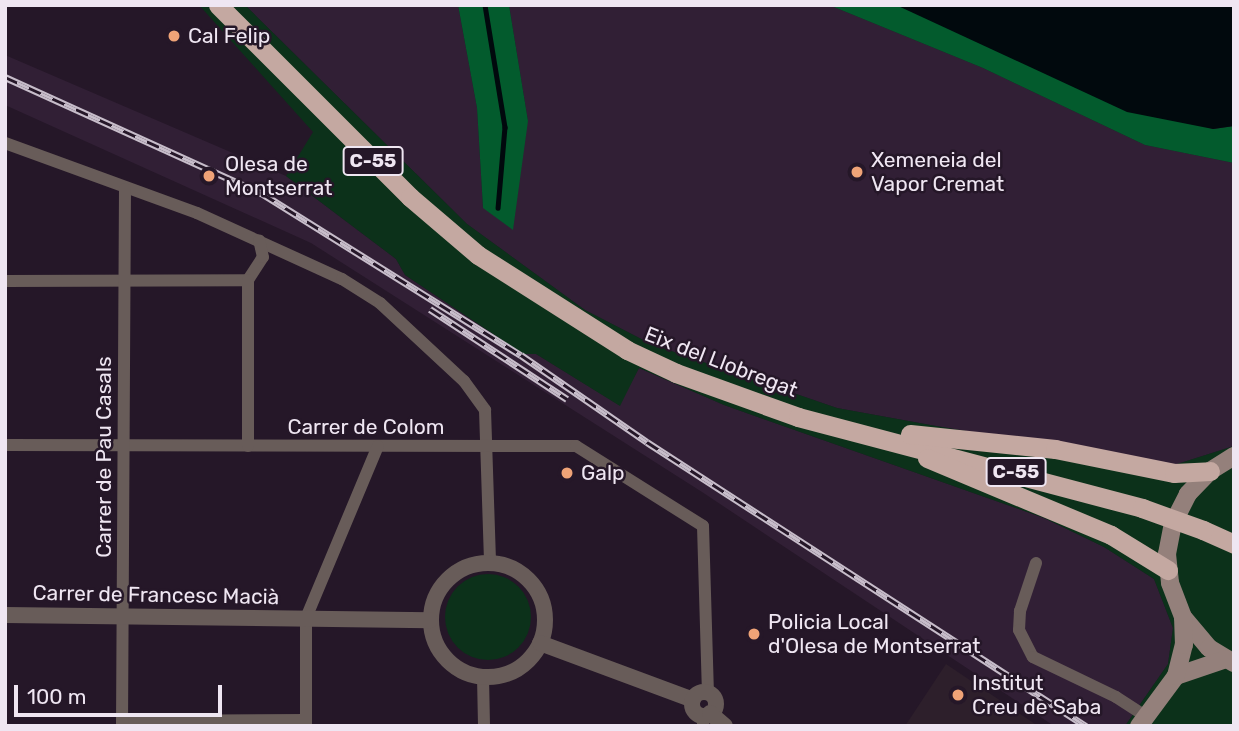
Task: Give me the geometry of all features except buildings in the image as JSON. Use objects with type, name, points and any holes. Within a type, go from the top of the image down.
[{"type":"highway","name":"Eix del Llobregat","points":[[218,5],[440,223],[515,283],[627,349],[676,373],[762,405],[1142,508],[1234,544]]},
{"type":"highway","points":[[863,434],[899,433],[1055,449],[1174,473],[1210,471]]},
{"type":"highway","points":[[888,440],[1100,530],[1168,570]]},
{"type":"main road","points":[[1142,721],[1176,677],[1184,645],[1183,617],[1168,570],[1169,538],[1180,508],[1210,471],[1234,456]]},
{"type":"main road","points":[[1183,617],[1195,634],[1230,661]]},
{"type":"main road","points":[[1176,677],[1230,661]]},
{"type":"street","points":[[5,143],[259,240],[342,279],[380,303],[464,381],[485,410],[489,446],[490,562]]},
{"type":"street","name":"Carrer de Pau Casals","points":[[122,723],[122,280],[125,189]]},
{"type":"street","points":[[5,281],[248,280],[261,267],[259,240]]},
{"type":"street","points":[[248,280],[248,446]]},
{"type":"street","name":"Carrer de Colom","points":[[5,445],[576,446],[703,526],[700,696]]},
{"type":"street","points":[[122,723],[306,723],[306,618],[378,446]]},
{"type":"street","points":[[490,562],[508,566],[537,589],[544,616],[540,643],[517,669],[483,677],[452,664],[437,644],[430,620],[442,585],[472,565],[490,562]]},
{"type":"street","points":[[1036,563],[1020,611],[1019,630],[1032,657],[1116,697],[1142,721]]},
{"type":"street","name":"Carrer de Francesc Macià","points":[[5,615],[123,614],[430,620]]},
{"type":"street","points":[[540,643],[715,702],[705,718],[725,726]]},
{"type":"street","points":[[483,677],[484,726]]},
{"type":"shaded area","points":[[245,5],[458,5],[477,108],[483,208],[528,121],[509,5],[829,5],[983,68],[1145,145],[1234,163],[1234,446],[1174,465],[936,426],[837,408],[651,344],[585,310],[467,224]]},
{"type":"shaded area","points":[[896,5],[1234,5],[1234,126],[1213,129],[1127,112]]},
{"type":"shaded area","points":[[5,55],[286,176],[396,259],[405,275],[522,354],[536,354],[619,405],[639,368],[724,405],[1044,518],[1104,547],[1154,579],[1173,628],[1168,664],[1125,726],[1054,726],[702,492],[311,243],[5,105]]},
{"type":"shaded area","name":"Institut Creu de Saba","points":[[946,664],[1038,726],[905,726]]},
{"type":"green space","points":[[199,5],[245,5],[467,224],[585,310],[651,344],[837,408],[936,426],[1174,465],[1234,446],[1234,726],[1125,726],[1168,664],[1173,628],[1154,579],[1104,547],[1044,518],[724,405],[639,368],[620,406],[536,354],[523,354],[405,275],[396,259],[286,176],[313,132]]},
{"type":"green space","points":[[458,5],[509,5],[528,121],[513,230],[483,208],[477,108]]},
{"type":"green space","points":[[829,5],[896,5],[1213,129],[1234,126],[1234,163],[1145,145],[983,68]]},
{"type":"green space","points":[[488,574],[512,581],[524,593],[531,617],[524,641],[512,653],[488,660],[464,653],[452,641],[445,617],[452,593],[464,581]]},
{"type":"waterway","points":[[485,5],[505,127],[498,208]]},
{"type":"railway","points":[[5,77],[263,194],[521,355],[647,442],[1086,726]]},
{"type":"railway","points":[[430,309],[567,399]]},
{"type":"place","name":"Cal Felip","points":[[174,36]]},
{"type":"place","name":"Xemeneia del Vapor Cremat","points":[[857,172]]},
{"type":"place","name":"Olesa de Montserrat","points":[[209,176]]},
{"type":"place","name":"Galp","points":[[567,473]]},
{"type":"place","name":"Policia Local d'Olesa de Montserrat","points":[[754,634]]},
{"type":"place","name":"Institut Creu de Saba","points":[[958,695]]}]
